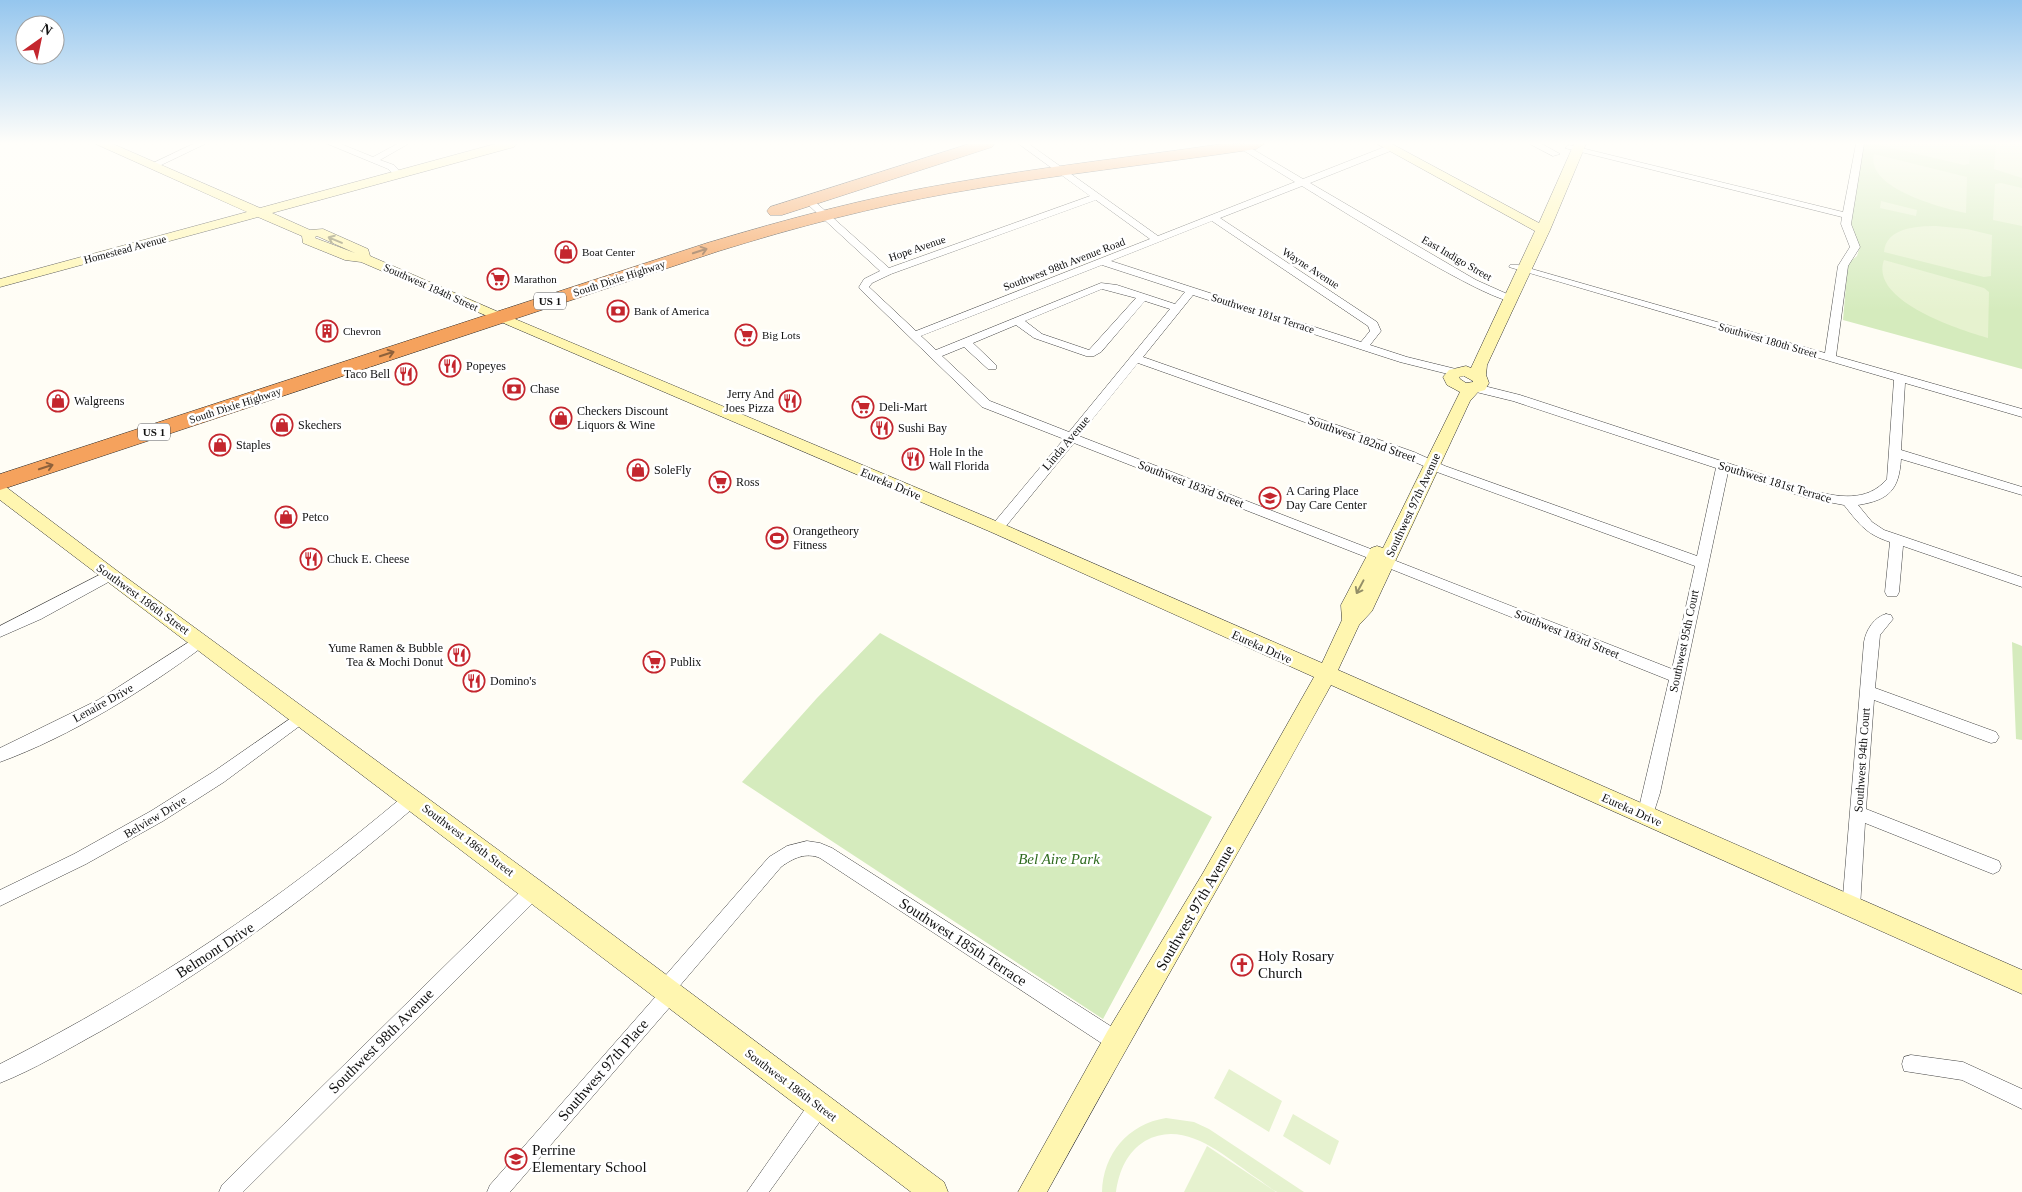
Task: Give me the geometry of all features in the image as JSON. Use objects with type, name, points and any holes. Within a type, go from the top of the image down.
[{"type":"highway","name":"South Dixie Highway","points":[[0,464],[304,373],[498,318],[746,229],[813,200]]},
{"type":"highway","name":"South Dixie Highway","points":[[0,482],[304,373],[477,308],[746,229],[896,200]]},
{"type":"main road","name":"Southwest 184th Street","points":[[230,200],[309,234],[308,240],[350,257],[364,258],[498,318]]},
{"type":"main road","name":"Eureka Drive","points":[[498,318],[997,528],[1851,908],[2022,982]]},
{"type":"main road","points":[[1456,377],[1477,383]]},
{"type":"main road","name":"Southwest 97th Avenue","points":[[1427,463],[1452,396],[1456,377]]},
{"type":"main road","name":"Southwest 97th Avenue","points":[[1032,1192],[1116,1042],[1211,881],[1326,675],[1352,620],[1363,611],[1381,559],[1427,463],[1463,399],[1477,383]]},
{"type":"main road","name":"Southwest 186th Street","points":[[0,490],[109,575],[534,890],[934,1192]]},
{"type":"street","name":"Homestead Avenue","points":[[0,283],[304,200]]},
{"type":"street","name":"Hope Avenue","points":[[887,272],[1086,200]]},
{"type":"street","points":[[1101,200],[1158,240]]},
{"type":"street","name":"Southwest 98th Avenue Road","points":[[914,335],[1259,200]]},
{"type":"street","name":"East Indigo Street","points":[[1334,200],[1472,282],[1505,297]]},
{"type":"street","points":[[1487,200],[1538,227]]},
{"type":"street","name":"Southwest 97th Avenue","points":[[1456,377],[1469,362],[1505,297],[1551,200]]},
{"type":"street","points":[[1783,200],[1848,216]]},
{"type":"street","points":[[1830,358],[1843,266],[1855,247],[1846,227],[1851,200]]},
{"type":"street","points":[[809,201],[887,272]]},
{"type":"street","name":"Wayne Avenue","points":[[1213,218],[1373,324],[1376,331],[1364,346]]},
{"type":"street","name":"Southwest 181st Terrace","points":[[1103,262],[1423,364],[1456,377]]},
{"type":"street","name":"Southwest 180th Street","points":[[1519,268],[2022,413]]},
{"type":"street","name":"Southwest 183rd Street","points":[[887,272],[868,281],[864,286],[986,404],[1676,677]]},
{"type":"street","points":[[934,355],[1101,286],[1113,287],[1177,308]]},
{"type":"street","points":[[1135,358],[1192,290]]},
{"type":"street","points":[[1017,320],[1038,336],[1090,354],[1097,350],[1143,297]]},
{"type":"street","name":"Southwest 97th Avenue","points":[[1477,383],[1479,365],[1505,297]]},
{"type":"street","points":[[965,342],[992,368]]},
{"type":"street","name":"Linda Avenue","points":[[997,528],[1135,358]]},
{"type":"street","name":"Southwest 182nd Street","points":[[1135,358],[1701,562]]},
{"type":"street","points":[[1848,501],[1873,496],[1887,488],[1894,477],[1900,378]]},
{"type":"street","name":"Southwest 181st Terrace","points":[[1477,383],[1516,398],[1807,494],[1848,501],[1867,525],[1879,533],[2022,582]]},
{"type":"street","points":[[1896,453],[2022,492]]},
{"type":"street","name":"Southwest 95th Court","points":[[1645,816],[1652,793],[1723,466]]},
{"type":"street","points":[[1892,592],[1896,540]]},
{"type":"street","points":[[0,632],[36,615],[109,575]]},
{"type":"street","name":"Southwest 94th Court","points":[[1851,908],[1873,633],[1886,619]]},
{"type":"street","name":"Lenaire Drive","points":[[0,755],[60,727],[131,688],[200,641]]},
{"type":"street","points":[[1868,692],[1991,737]]},
{"type":"street","name":"Belview Drive","points":[[0,898],[70,865],[156,817],[208,784],[300,718]]},
{"type":"street","name":"Belmont Drive","points":[[0,1074],[89,1027],[197,963],[298,892],[412,799]]},
{"type":"street","points":[[1858,813],[1993,866]]},
{"type":"street","name":"Southwest 185th Terrace","points":[[808,848],[823,851],[1116,1042]]},
{"type":"street","name":"Southwest 97th Place","points":[[497,1192],[776,862],[793,851],[808,848]]},
{"type":"street","name":"Southwest 98th Avenue","points":[[229,1192],[534,890]]},
{"type":"street","points":[[1911,1064],[1963,1071],[2022,1099]]},
{"type":"street","points":[[757,1192],[819,1106]]},
{"type":"green space","points":[[1849,200],[2022,200],[2022,369],[1843,320],[1848,263],[1857,256],[1859,249],[1847,211]]},
{"type":"green space","points":[[1921,200],[1966,200],[1966,213],[1940,206]]},
{"type":"green space","points":[[1994,200],[2022,200],[2022,226],[1993,220]]},
{"type":"green space","points":[[1881,201],[1917,210],[1916,216],[1880,208]]},
{"type":"green space","points":[[1936,226],[1967,229],[1992,235],[1991,276],[1984,277],[1884,252],[1886,244],[1896,233],[1911,228]]},
{"type":"green space","points":[[1884,260],[1984,288],[1989,292],[1988,338],[1939,321],[1903,301],[1890,288],[1883,275]]},
{"type":"green space","name":"Bel Aire Park","points":[[880,633],[1212,817],[1103,1019],[742,782],[817,698]]},
{"type":"green space","points":[[2012,642],[2022,646],[2022,740],[2016,739]]},
{"type":"green space","points":[[1229,1069],[1282,1101],[1269,1132],[1214,1098]]},
{"type":"green space","points":[[1293,1114],[1339,1141],[1330,1165],[1283,1136]]},
{"type":"green space","points":[[1166,1118],[1194,1122],[1209,1129],[1304,1192],[1277,1192],[1205,1144],[1190,1137],[1175,1134],[1160,1135],[1139,1145],[1125,1163],[1119,1177],[1116,1192],[1102,1192],[1103,1178],[1107,1165],[1120,1143],[1140,1127],[1152,1121]]},
{"type":"green space","points":[[1207,1146],[1276,1192],[1184,1192]]},
{"type":"place","name":"Boat Center","points":[[566,252]]},
{"type":"place","name":"Marathon","points":[[498,279]]},
{"type":"place","name":"Bank of America","points":[[618,311]]},
{"type":"place","name":"Chevron","points":[[327,331]]},
{"type":"place","name":"Big Lots","points":[[746,335]]},
{"type":"place","name":"Popeyes","points":[[450,366]]},
{"type":"place","name":"Taco Bell","points":[[406,374]]},
{"type":"place","name":"Chase","points":[[514,389]]},
{"type":"place","name":"Walgreens","points":[[58,401]]},
{"type":"place","name":"Jerry And Joes Pizza","points":[[790,401]]},
{"type":"place","name":"Deli-Mart","points":[[863,407]]},
{"type":"place","name":"Checkers Discount Liquors & Wine","points":[[561,418]]},
{"type":"place","name":"Skechers","points":[[282,425]]},
{"type":"place","name":"Sushi Bay","points":[[882,428]]},
{"type":"place","name":"Staples","points":[[220,445]]},
{"type":"place","name":"Hole In the Wall Florida","points":[[913,459]]},
{"type":"place","name":"SoleFly","points":[[638,470]]},
{"type":"place","name":"Ross","points":[[720,482]]},
{"type":"place","name":"A Caring Place Day Care Center","points":[[1270,498]]},
{"type":"place","name":"Petco","points":[[286,517]]},
{"type":"place","name":"Orangetheory Fitness","points":[[777,538]]},
{"type":"place","name":"Chuck E. Cheese","points":[[311,559]]},
{"type":"place","name":"Yume Ramen & Bubble Tea & Mochi Donut","points":[[459,655]]},
{"type":"place","name":"Publix","points":[[654,662]]},
{"type":"place","name":"Domino's","points":[[474,681]]},
{"type":"place","name":"Holy Rosary Church","points":[[1242,965]]},
{"type":"place","name":"Perrine Elementary School","points":[[516,1159]]}]
